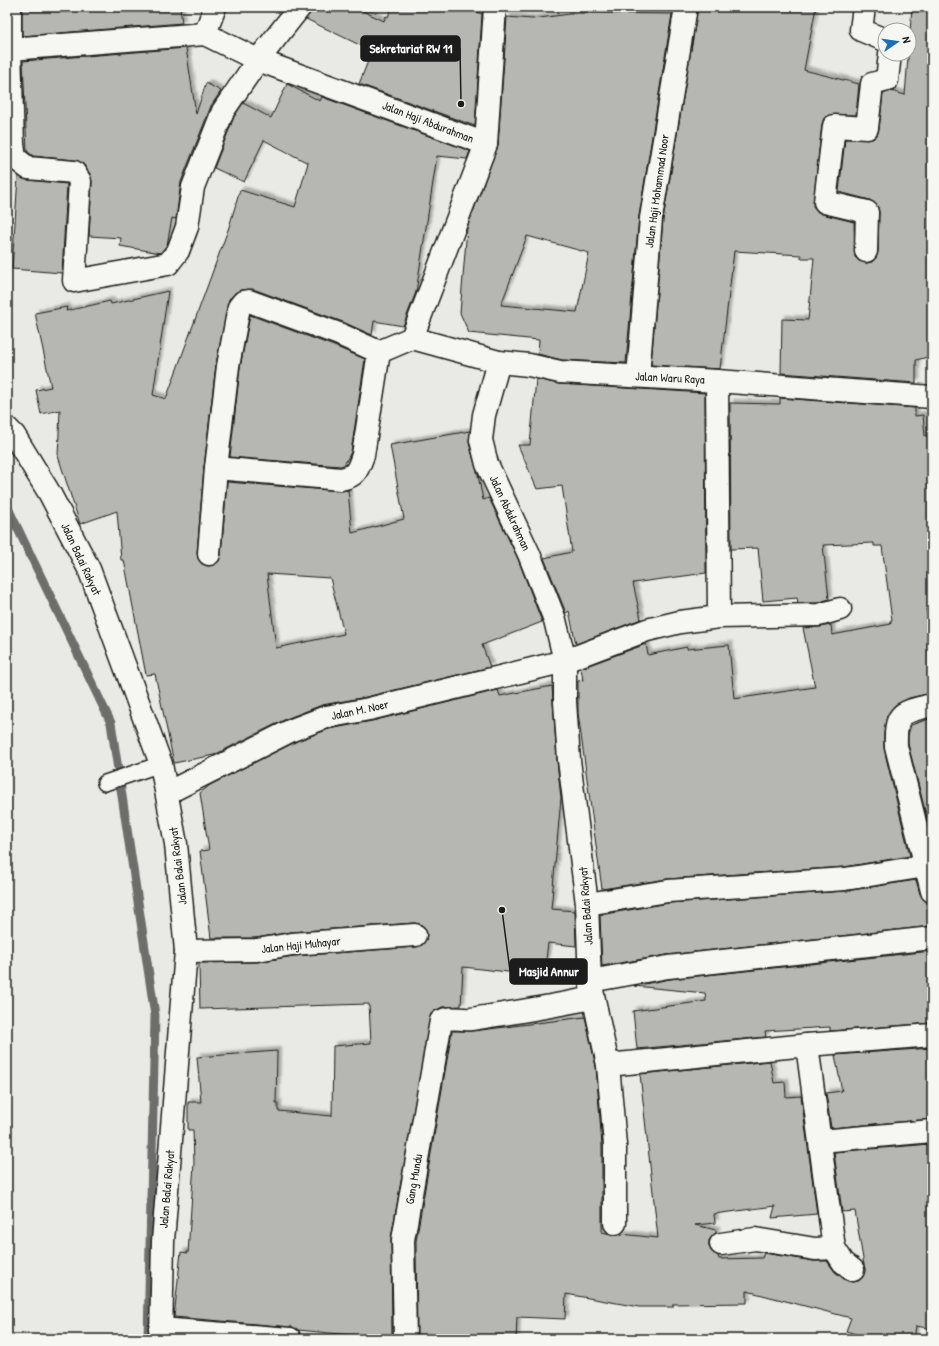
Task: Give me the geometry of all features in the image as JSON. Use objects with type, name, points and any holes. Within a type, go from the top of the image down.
[{"type":"street","points":[[10,7],[8,49],[15,158],[28,168],[74,172],[80,181],[74,281],[168,264],[178,251],[187,227],[193,187],[223,111],[258,60],[300,7]]},
{"type":"street","points":[[8,49],[205,34],[215,7]]},
{"type":"street","points":[[486,144],[495,7]]},
{"type":"street","name":"Jalan Haji Mohammad Noor","points":[[638,376],[651,218],[686,7]]},
{"type":"street","points":[[864,7],[861,30],[877,37]]},
{"type":"street","name":"Jalan Haji Abdurahman","points":[[205,34],[258,60],[486,144],[412,338]]},
{"type":"street","points":[[866,251],[867,212],[825,202],[834,126],[867,128],[872,84],[887,80],[889,62]]},
{"type":"street","points":[[209,554],[216,468],[228,366],[239,307],[243,302],[248,301],[339,334],[379,352],[412,338]]},
{"type":"street","name":"Jalan Waru Raya","points":[[412,338],[499,362],[560,372],[717,381],[932,397]]},
{"type":"street","points":[[216,468],[341,479],[351,477],[358,470],[363,455],[379,352]]},
{"type":"street","name":"Jalan Abdulrahman","points":[[499,362],[484,415],[481,440],[487,464],[529,554],[555,620],[565,661]]},
{"type":"street","points":[[717,381],[718,617]]},
{"type":"street","name":"Jalan Balai Rakyat","points":[[7,428],[14,435],[50,494],[89,569],[154,767],[167,793],[176,844],[186,951],[163,1240],[160,1334]]},
{"type":"street","name":"Jalan M. Noer","points":[[167,793],[292,730],[326,717],[369,709],[565,661],[647,630],[680,622],[718,617],[819,615],[840,609]]},
{"type":"street","name":"Jalan Balai Rakyat","points":[[565,661],[565,702],[569,760],[587,904],[591,989],[608,1065],[615,1145],[615,1223]]},
{"type":"street","points":[[932,705],[908,712],[901,716],[895,726],[896,746],[929,866],[932,891]]},
{"type":"street","points":[[587,904],[668,891],[845,879],[929,866]]},
{"type":"street","name":"Jalan Haji Muhayar","points":[[186,951],[257,950],[292,944],[415,935]]},
{"type":"street","points":[[591,989],[668,967],[932,938]]},
{"type":"street","name":"Gang Mundu","points":[[405,1339],[403,1240],[441,1021],[446,1018],[466,1019],[530,1011],[591,989]]},
{"type":"street","points":[[608,1065],[807,1045],[932,1035]]},
{"type":"street","points":[[807,1045],[821,1141],[834,1248],[843,1262],[853,1270]]},
{"type":"street","points":[[821,1141],[932,1131]]},
{"type":"street","points":[[721,1244],[754,1239],[815,1249],[834,1248]]},
{"type":"street","points":[[160,1334],[290,1339]]},
{"type":"lane","points":[[109,782],[154,767]]},
{"type":"building","points":[[22,7],[180,7],[182,23],[22,36]]},
{"type":"building","points":[[312,7],[354,7],[384,21],[386,16],[388,17],[392,7],[462,7],[482,14],[475,126],[359,84],[372,51],[306,19]]},
{"type":"building","points":[[698,7],[816,7],[804,70],[859,84],[856,115],[829,115],[824,118],[822,124],[813,206],[822,214],[854,222],[855,257],[859,261],[866,263],[872,262],[876,258],[878,252],[878,207],[870,200],[839,192],[845,139],[873,139],[877,135],[879,129],[883,94],[891,91],[905,95],[908,62],[917,62],[917,22],[911,22],[912,7],[932,7],[932,356],[916,360],[916,383],[781,373],[782,319],[808,320],[814,258],[801,258],[801,255],[734,251],[720,369],[651,365],[663,220]]},
{"type":"building","points":[[577,13],[672,14],[639,216],[626,363],[562,360],[538,354],[539,340],[469,333],[460,313],[467,228],[498,145],[507,17],[532,19]],"holes":[[[527,236],[589,253],[577,312],[501,305]]]},
{"type":"building","points":[[186,48],[196,114],[206,83],[221,91],[211,106],[181,182],[176,219],[172,218],[167,245],[160,253],[120,246],[121,238],[89,236],[92,182],[90,174],[84,165],[75,160],[33,156],[27,151],[23,61]]},
{"type":"building","points":[[287,84],[320,101],[322,97],[470,151],[467,159],[437,156],[416,292],[403,326],[374,321],[372,335],[343,322],[253,289],[240,290],[229,299],[216,364],[204,467],[197,553],[198,559],[202,564],[208,566],[214,565],[219,561],[221,555],[227,482],[340,491],[348,490],[352,533],[404,519],[390,445],[470,431],[469,443],[483,500],[489,498],[518,559],[542,622],[482,645],[490,667],[366,697],[322,705],[286,719],[214,755],[174,763],[155,674],[146,675],[124,560],[121,560],[117,511],[80,524],[58,456],[60,410],[41,414],[36,390],[51,387],[35,313],[67,307],[66,311],[110,301],[111,304],[168,291],[153,395],[166,399],[229,227],[240,190],[295,207],[308,163],[264,140],[244,182],[214,168],[234,117],[243,103],[271,118]],"holes":[[[267,574],[330,578],[344,634],[276,648]]]},
{"type":"building","points":[[18,176],[27,180],[67,184],[62,273],[12,269]]},
{"type":"building","points":[[250,315],[365,359],[351,452],[344,465],[340,466],[230,457],[240,368]]},
{"type":"building","points":[[536,379],[559,384],[705,393],[706,573],[633,583],[641,619],[576,644],[569,611],[566,613],[544,558],[572,552],[562,486],[537,489],[518,445],[530,445]]},
{"type":"building","points":[[780,398],[915,408],[915,416],[923,415],[925,436],[932,436],[932,608],[926,609],[932,636],[932,693],[909,698],[895,705],[887,716],[884,733],[884,749],[910,856],[844,867],[667,879],[602,889],[578,713],[578,681],[583,680],[581,668],[646,644],[648,655],[687,647],[687,649],[729,645],[734,699],[815,687],[803,628],[831,625],[832,635],[891,624],[890,621],[892,620],[882,546],[874,546],[874,543],[823,545],[829,599],[817,603],[798,603],[797,598],[763,601],[758,548],[731,549],[730,403],[780,404]]},
{"type":"building","points":[[552,686],[561,798],[551,909],[575,911],[576,946],[548,943],[544,976],[463,967],[461,1006],[442,1007],[431,1014],[391,1238],[392,1337],[361,1336],[298,1330],[291,1327],[174,1317],[181,1252],[188,1253],[194,1163],[193,1130],[188,1130],[188,1102],[201,1102],[197,1057],[277,1051],[276,1103],[278,1103],[278,1111],[332,1116],[333,1046],[371,1043],[369,1004],[200,1009],[199,963],[257,962],[294,956],[416,947],[422,945],[426,940],[427,934],[425,928],[420,924],[414,923],[291,932],[256,938],[211,938],[200,851],[209,850],[200,793],[210,785],[297,741],[329,729],[372,721],[498,690],[500,696]]},
{"type":"building","points":[[932,718],[932,817],[927,818],[908,744],[908,735],[911,725]]},
{"type":"building","points":[[916,880],[920,894],[928,903],[932,926],[667,955],[602,966],[600,915],[669,903],[846,891]]},
{"type":"building","points":[[932,951],[932,1023],[830,1031],[830,1027],[765,1031],[766,1037],[637,1049],[633,1011],[706,1001],[705,993],[634,986],[670,979]]},
{"type":"building","points":[[585,1017],[596,1067],[602,1146],[602,1232],[615,1235],[621,1234],[658,1238],[640,1074],[770,1061],[774,1083],[785,1082],[786,1097],[801,1096],[817,1214],[772,1218],[775,1206],[714,1214],[715,1223],[695,1225],[716,1230],[716,1233],[709,1240],[709,1246],[711,1251],[718,1256],[719,1259],[762,1258],[764,1253],[813,1261],[827,1261],[835,1272],[845,1280],[852,1282],[858,1281],[863,1277],[865,1271],[855,1211],[842,1212],[834,1152],[931,1144],[932,1329],[916,1326],[914,1339],[871,1339],[846,1331],[851,1318],[747,1291],[747,1303],[673,1304],[673,1307],[639,1307],[566,1294],[565,1319],[517,1317],[516,1339],[417,1339],[416,1241],[452,1031],[473,1031]]},
{"type":"building","points":[[932,1048],[932,1119],[831,1128],[826,1093],[842,1091],[835,1055]]},
{"type":"waterway","points":[[7,506],[111,723],[155,1015],[148,1339]]},
{"type":"place","name":"Sekretariat RW 11","points":[[461,104]]},
{"type":"place","name":"Masjid Annur","points":[[502,910]]}]
